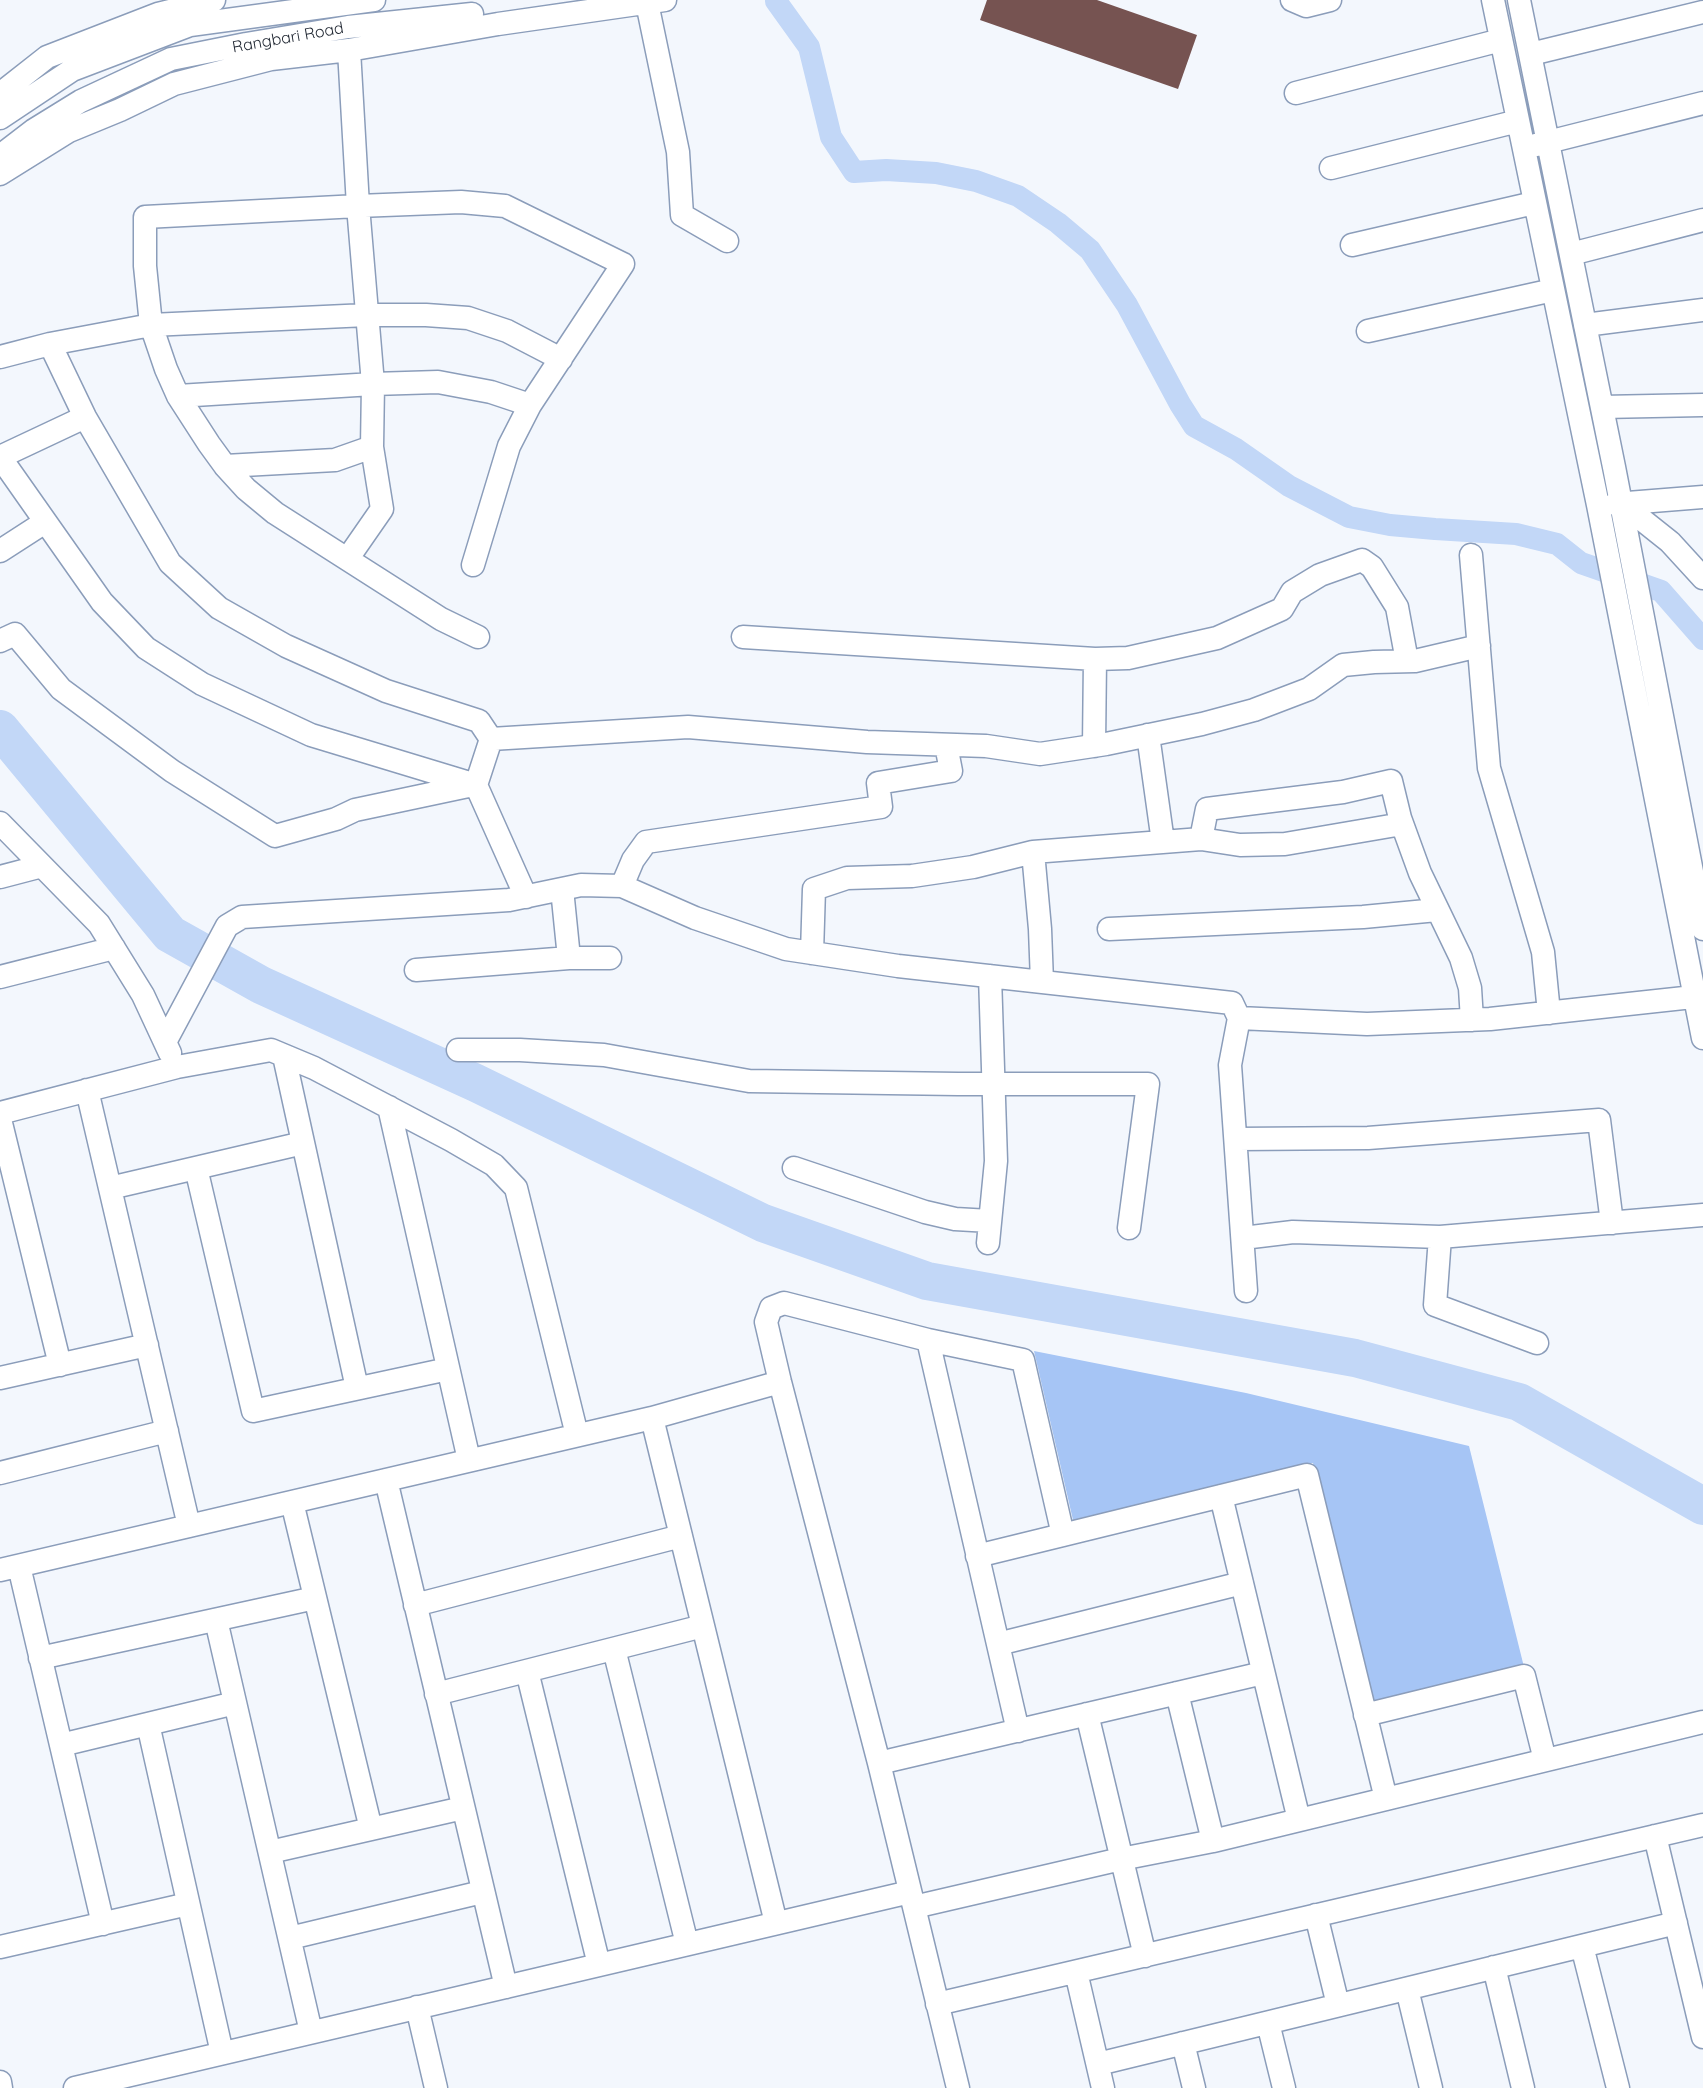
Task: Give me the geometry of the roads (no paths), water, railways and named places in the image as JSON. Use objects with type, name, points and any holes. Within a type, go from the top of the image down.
[{"type":"street","points":[[0,94],[47,57],[158,14],[214,0]]},
{"type":"street","name":"Rangbari Road","points":[[0,118],[72,70],[190,25],[374,0]]},
{"type":"street","name":"Rangbari Road","points":[[0,156],[34,130],[81,101],[171,59],[348,27],[602,0]]},
{"type":"street","points":[[1292,0],[1306,6],[1330,0]]},
{"type":"street","points":[[1493,0],[1699,996],[1703,1038]]},
{"type":"street","points":[[1524,1],[1531,54],[1703,929]]},
{"type":"street","points":[[0,174],[69,131],[174,84],[271,58],[349,50],[498,24],[656,2],[678,152],[682,215],[727,241]]},
{"type":"street","points":[[1531,54],[1703,12]]},
{"type":"street","points":[[1296,93],[1501,40]]},
{"type":"street","points":[[348,558],[382,509],[372,447],[373,384],[358,206],[349,50]]},
{"type":"street","points":[[1523,148],[1703,103]]},
{"type":"street","points":[[1331,168],[1518,121]]},
{"type":"street","points":[[473,565],[509,446],[530,405],[623,264],[505,206],[461,202],[145,217],[145,266],[151,325],[178,396],[208,444],[225,466],[246,489],[275,513],[441,619],[478,637]]},
{"type":"street","points":[[1352,245],[1534,203]]},
{"type":"street","points":[[1571,254],[1703,220]]},
{"type":"street","points":[[1368,331],[1553,290]]},
{"type":"street","points":[[1585,325],[1703,310]]},
{"type":"street","points":[[0,357],[50,344],[151,325],[367,315],[426,315],[468,318],[507,331],[561,359]]},
{"type":"street","points":[[50,344],[85,417],[170,563],[219,608],[286,646],[386,691],[479,721],[491,739]]},
{"type":"street","points":[[178,396],[438,382],[491,392],[530,405]]},
{"type":"street","points":[[1602,407],[1703,405]]},
{"type":"street","points":[[85,417],[0,457],[102,602],[146,648],[202,684],[310,735],[476,785]]},
{"type":"street","points":[[225,466],[335,460],[372,447]]},
{"type":"street","points":[[1599,512],[1621,503],[1703,497]]},
{"type":"street","points":[[1621,503],[1670,542],[1703,578]]},
{"type":"street","points":[[0,551],[45,522]]},
{"type":"street","points":[[1471,555],[1489,768],[1543,952],[1549,1013]]},
{"type":"street","points":[[743,637],[1095,660],[1128,658],[1217,638],[1281,609],[1292,592],[1320,575],[1362,560],[1372,567],[1397,607],[1407,661]]},
{"type":"street","points":[[0,641],[15,634],[61,689],[172,771],[274,836],[336,819],[355,810],[476,785]]},
{"type":"street","points":[[491,739],[688,727],[867,742],[986,746],[1040,754],[1148,735],[1254,710],[1309,688],[1343,665],[1415,661],[1479,646]]},
{"type":"street","points":[[1094,746],[1095,660]]},
{"type":"street","points":[[1148,735],[1163,842]]},
{"type":"street","points":[[491,739],[476,785],[526,897]]},
{"type":"street","points":[[622,886],[633,860],[646,842],[881,807],[878,783],[951,771],[946,745]]},
{"type":"street","points":[[1201,839],[1207,809],[1343,792],[1391,781],[1402,824],[1420,873],[1461,958],[1470,988],[1472,1020]]},
{"type":"street","points":[[0,823],[99,924],[143,995],[177,1068]]},
{"type":"street","points":[[812,953],[814,889],[847,878],[912,876],[973,867],[1033,852],[1201,839],[1240,845],[1286,844],[1402,824]]},
{"type":"street","points":[[1033,852],[1042,982]]},
{"type":"street","points":[[0,877],[42,866]]},
{"type":"street","points":[[165,1042],[227,926],[242,917],[509,900],[581,885],[622,886],[695,918],[786,949],[990,976],[1232,1003],[1239,1018],[1230,1065],[1246,1291]]},
{"type":"street","points":[[562,889],[569,958]]},
{"type":"street","points":[[1109,929],[1363,917],[1437,910]]},
{"type":"street","points":[[0,977],[114,948]]},
{"type":"street","points":[[416,970],[569,958],[610,958]]},
{"type":"street","points":[[794,1168],[989,1232],[996,1161],[990,976]]},
{"type":"street","points":[[1239,1018],[1368,1024],[1472,1020],[1699,996]]},
{"type":"street","points":[[0,1113],[177,1068],[271,1050],[314,1068],[494,1165],[516,1188],[577,1435]]},
{"type":"street","points":[[458,1050],[520,1050],[604,1055],[749,1081],[1148,1084],[1129,1228]]},
{"type":"street","points":[[284,1056],[357,1388]]},
{"type":"street","points":[[87,1090],[189,1526]]},
{"type":"street","points":[[388,1107],[470,1460]]},
{"type":"street","points":[[0,1119],[60,1365]]},
{"type":"street","points":[[1237,1139],[1368,1138],[1599,1120],[1612,1223]]},
{"type":"street","points":[[110,1188],[303,1143]]},
{"type":"street","points":[[196,1168],[253,1411],[448,1369]]},
{"type":"street","points":[[1243,1238],[1293,1232],[1440,1237],[1703,1215]]},
{"type":"street","points":[[1440,1237],[1436,1305],[1537,1343]]},
{"type":"street","points":[[958,2088],[879,1763],[765,1322],[771,1308],[784,1303],[928,1340],[1023,1360],[1064,1535]]},
{"type":"street","points":[[928,1340],[1018,1731]]},
{"type":"street","points":[[0,1378],[147,1345]]},
{"type":"street","points":[[103,1924],[40,1658],[9,1568],[652,1418],[780,1382]]},
{"type":"street","points":[[652,1418],[776,1923]]},
{"type":"street","points":[[0,1473],[167,1431]]},
{"type":"street","points":[[978,1556],[1307,1475],[1386,1799]]},
{"type":"street","points":[[386,1480],[506,1987]]},
{"type":"street","points":[[1221,1496],[1299,1820]]},
{"type":"street","points":[[292,1502],[371,1829]]},
{"type":"street","points":[[415,1605],[681,1536]]},
{"type":"street","points":[[998,1644],[1242,1583]]},
{"type":"street","points":[[40,1658],[315,1598]]},
{"type":"street","points":[[216,1620],[312,2032]]},
{"type":"street","points":[[436,1694],[703,1626]]},
{"type":"street","points":[[614,1649],[687,1944]]},
{"type":"street","points":[[527,1671],[599,1965]]},
{"type":"street","points":[[879,1763],[1263,1673]]},
{"type":"street","points":[[1365,1715],[1524,1676],[1545,1761]]},
{"type":"street","points":[[1177,1693],[1213,1841]]},
{"type":"street","points":[[61,1745],[235,1703]]},
{"type":"street","points":[[1087,1714],[1145,1956]]},
{"type":"street","points":[[75,2088],[142,2080],[222,2053],[776,1923],[1213,1841],[1703,1722]]},
{"type":"street","points":[[148,1724],[222,2053]]},
{"type":"street","points":[[270,1852],[462,1808]]},
{"type":"street","points":[[937,2004],[1703,1825]]},
{"type":"street","points":[[1655,1836],[1703,2037]]},
{"type":"street","points":[[290,1938],[482,1892]]},
{"type":"street","points":[[0,1947],[188,1904]]},
{"type":"street","points":[[1316,1915],[1338,2006]]},
{"type":"street","points":[[1098,2064],[1676,1923]]},
{"type":"street","points":[[1582,1946],[1618,2088]]},
{"type":"street","points":[[1494,1967],[1523,2088]]},
{"type":"street","points":[[1076,1972],[1103,2088]]},
{"type":"street","points":[[1407,1989],[1431,2088]]},
{"type":"street","points":[[417,2007],[436,2088]]},
{"type":"street","points":[[1268,2023],[1284,2088]]},
{"type":"street","points":[[1183,2043],[1194,2088]]},
{"type":"street","points":[[0,2082],[1,2088]]},
{"type":"waterway","points":[[776,1],[809,47],[831,137],[854,172],[886,170],[936,173],[976,181],[1018,196],[1058,223],[1090,250],[1127,305],[1194,426],[1236,449],[1289,486],[1349,517],[1390,525],[1516,534],[1557,544],[1581,563],[1661,591],[1703,639]]},
{"type":"waterway","points":[[0,729],[170,934],[261,985],[476,1083],[763,1223],[927,1281],[1355,1358],[1519,1402],[1703,1506]]}]
